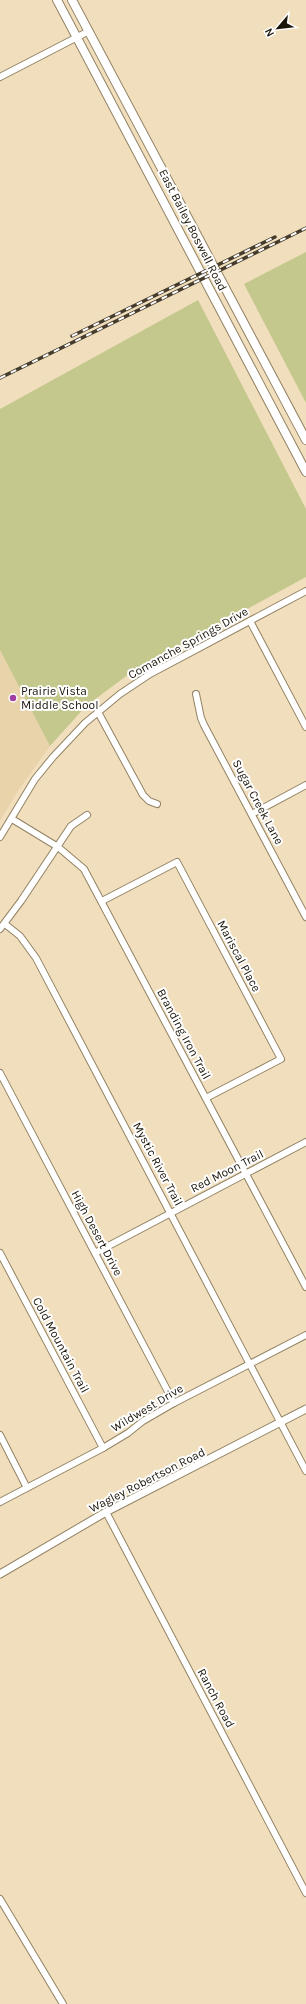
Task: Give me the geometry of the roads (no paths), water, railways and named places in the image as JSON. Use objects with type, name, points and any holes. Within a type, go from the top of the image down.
[{"type":"main road","name":"East Bailey Boswell Road","points":[[57,0],[158,188],[306,472]]},
{"type":"main road","name":"East Bailey Boswell Road","points":[[72,0],[306,440]]},
{"type":"main road","points":[[158,188],[169,182]]},
{"type":"main road","points":[[281,424],[294,417]]},
{"type":"street","points":[[0,77],[89,31]]},
{"type":"street","name":"Comanche Springs Drive","points":[[0,837],[43,770],[72,736],[98,712],[133,684],[150,674],[306,592]]},
{"type":"street","points":[[250,621],[306,727]]},
{"type":"street","name":"Sugar Creek Lane","points":[[196,694],[201,718],[306,917]]},
{"type":"street","points":[[98,712],[143,795],[149,801],[157,804]]},
{"type":"street","points":[[252,814],[306,785]]},
{"type":"street","points":[[0,929],[5,924],[71,826],[87,816]]},
{"type":"street","name":"Branding Iron Trail","points":[[12,819],[58,847],[84,869],[102,900],[306,1287]]},
{"type":"street","name":"Mariscal Place","points":[[102,900],[177,862],[282,1059],[206,1098]]},
{"type":"street","name":"Mystic River Trail","points":[[5,924],[20,936],[36,958],[306,1471]]},
{"type":"street","name":"High Desert Drive","points":[[0,1073],[174,1403]]},
{"type":"street","name":"Red Moon Trail","points":[[95,1253],[306,1142]]},
{"type":"street","name":"Cold Mountain Trail","points":[[0,1253],[103,1448]]},
{"type":"street","name":"Wildwest Drive","points":[[0,1502],[103,1448],[128,1433],[143,1421],[174,1403],[306,1335]]},
{"type":"street","name":"Wagley Robertson Road","points":[[0,1574],[106,1512],[306,1409]]},
{"type":"street","points":[[0,1435],[27,1488]]},
{"type":"street","name":"Ranch Road","points":[[106,1512],[306,1894]]},
{"type":"street","points":[[0,1899],[63,2004]]},
{"type":"railway","points":[[0,378],[306,228]]},
{"type":"railway","points":[[72,336],[275,237]]},
{"type":"place","name":"Prairie Vista Middle School","points":[[13,698]]}]
